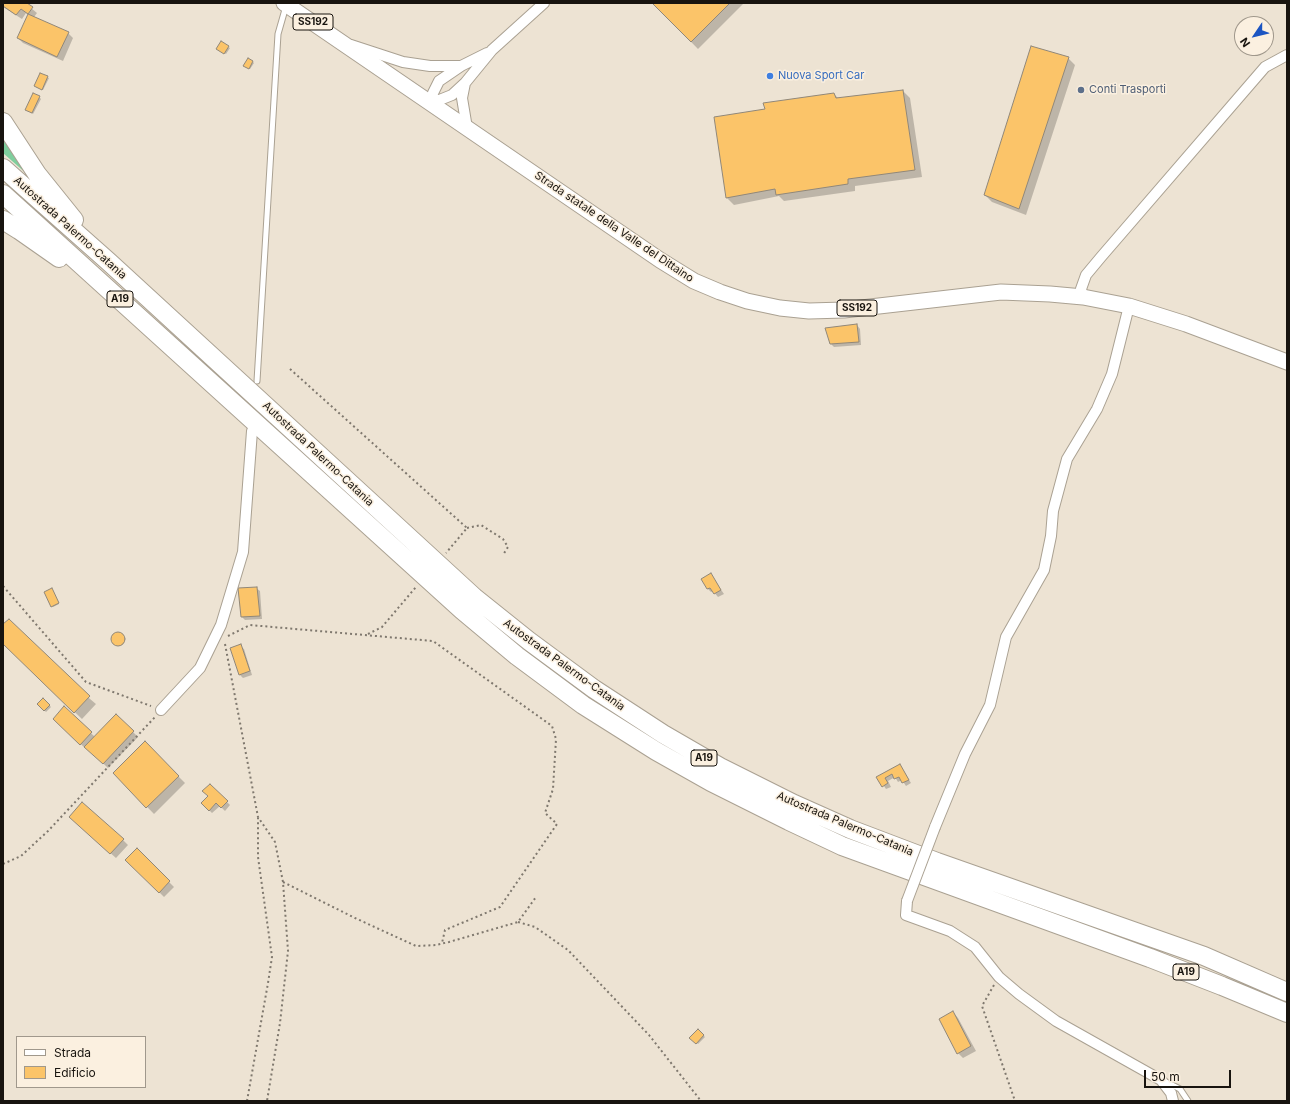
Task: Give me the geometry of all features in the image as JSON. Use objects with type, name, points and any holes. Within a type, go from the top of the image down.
[{"type":"highway","points":[[3,122],[37,174],[109,262]]},
{"type":"highway","name":"Autostrada Palermo-Catania","points":[[3,168],[109,262],[474,597],[529,642],[594,689],[663,734],[720,768],[850,829],[937,862],[1204,956],[1235,970],[1283,987]]},
{"type":"highway","name":"Autostrada Palermo-Catania","points":[[3,194],[462,610],[517,656],[583,705],[656,751],[711,782],[842,846],[1143,955],[1222,986],[1284,1015]]},
{"type":"highway","points":[[3,220],[48,250],[71,268],[165,353],[236,405]]},
{"type":"main road","name":"SS192","points":[[286,4],[343,42]]},
{"type":"main road","name":"Strada statale della Valle del Dittaino","points":[[343,42],[660,260],[694,281],[720,292],[780,308],[809,311],[844,310],[1001,292],[1083,297],[1129,306],[1186,324],[1287,362]]},
{"type":"street","points":[[492,50],[461,66],[439,81],[433,93],[432,103],[452,94],[465,83],[492,50],[544,3]]},
{"type":"street","points":[[343,42],[403,62],[430,66],[461,66]]},
{"type":"street","points":[[1083,297],[1081,289],[1086,275],[1101,256],[1264,67],[1287,56]]},
{"type":"street","points":[[465,83],[462,98],[467,128]]},
{"type":"street","points":[[1129,306],[1112,374],[1097,408],[1067,459],[1052,511],[1051,536],[1044,570],[1006,637],[990,706],[965,754],[935,827],[907,901],[906,915],[950,931],[975,947],[999,977],[1056,1021],[1161,1080],[1171,1092],[1173,1101]]},
{"type":"street","points":[[161,710],[200,668],[221,625],[243,552],[252,431]]},
{"type":"lane","points":[[256,381],[278,34],[286,4]]},
{"type":"lane","points":[[1161,1080],[1180,1089],[1188,1101]]},
{"type":"path","points":[[290,369],[467,528]]},
{"type":"path","points":[[446,554],[467,528],[481,525],[503,539],[508,547],[503,555]]},
{"type":"path","points":[[3,586],[86,682],[161,710],[137,738],[48,831],[21,856],[3,864]]},
{"type":"path","points":[[367,635],[382,627],[417,586]]},
{"type":"path","points":[[247,1101],[272,957],[258,857],[258,817],[224,638],[250,625],[433,641],[552,726],[556,739],[553,789],[545,812],[557,824],[500,907],[445,930],[442,943]]},
{"type":"path","points":[[258,817],[275,842],[283,882],[288,951],[280,1023],[267,1101]]},
{"type":"path","points":[[283,882],[355,918],[416,946],[442,943],[518,922],[535,928],[568,950],[649,1034],[701,1101]]},
{"type":"path","points":[[518,922],[536,897]]},
{"type":"path","points":[[999,977],[982,1006],[1015,1101]]},
{"type":"green space","points":[[3,133],[28,175],[3,153]]},
{"type":"building","points":[[3,3],[27,3],[33,7],[28,14],[21,9],[16,15],[3,6]]},
{"type":"building","points":[[652,3],[730,3],[691,42]]},
{"type":"building","points":[[28,14],[69,32],[57,57],[17,38]]},
{"type":"building","points":[[221,41],[229,46],[224,54],[216,49]]},
{"type":"building","points":[[1031,46],[1069,57],[1019,209],[984,195]]},
{"type":"building","points":[[248,58],[253,61],[249,69],[243,66]]},
{"type":"building","points":[[40,73],[48,76],[42,90],[34,86]]},
{"type":"building","points":[[903,90],[915,170],[848,179],[848,184],[776,195],[775,189],[726,198],[714,117],[765,109],[763,103],[834,93],[836,98]]},
{"type":"building","points":[[33,93],[40,96],[32,113],[25,110]]},
{"type":"building","points":[[857,324],[859,342],[830,344],[825,328]]},
{"type":"building","points":[[711,573],[721,590],[714,594],[710,588],[707,589],[701,579]]},
{"type":"building","points":[[257,587],[260,616],[241,617],[238,588]]},
{"type":"building","points":[[52,588],[59,603],[51,607],[44,592]]},
{"type":"building","points":[[9,619],[90,696],[74,713],[3,644],[3,624]]},
{"type":"building","points":[[118,632],[123,634],[125,639],[123,644],[118,646],[113,644],[111,639],[113,634]]},
{"type":"building","points":[[241,644],[250,671],[239,675],[230,648]]},
{"type":"building","points":[[43,698],[50,705],[44,711],[37,704]]},
{"type":"building","points":[[64,706],[92,732],[80,745],[53,719]]},
{"type":"building","points":[[116,714],[134,731],[103,764],[84,747]]},
{"type":"building","points":[[145,741],[179,776],[146,808],[113,773]]},
{"type":"building","points":[[900,764],[909,780],[902,783],[899,777],[894,779],[892,774],[885,778],[888,783],[882,787],[876,777]]},
{"type":"building","points":[[210,784],[228,801],[221,808],[216,803],[209,811],[201,803],[208,796],[202,791]]},
{"type":"building","points":[[82,802],[124,839],[110,854],[69,817]]},
{"type":"building","points":[[137,848],[170,881],[159,893],[125,860]]},
{"type":"building","points":[[953,1011],[971,1046],[957,1054],[939,1019]]},
{"type":"building","points":[[698,1029],[704,1035],[696,1044],[689,1038]]},
{"type":"place","name":"Nuova Sport Car","points":[[770,76]]},
{"type":"place","name":"Conti Trasporti","points":[[1081,90]]}]
